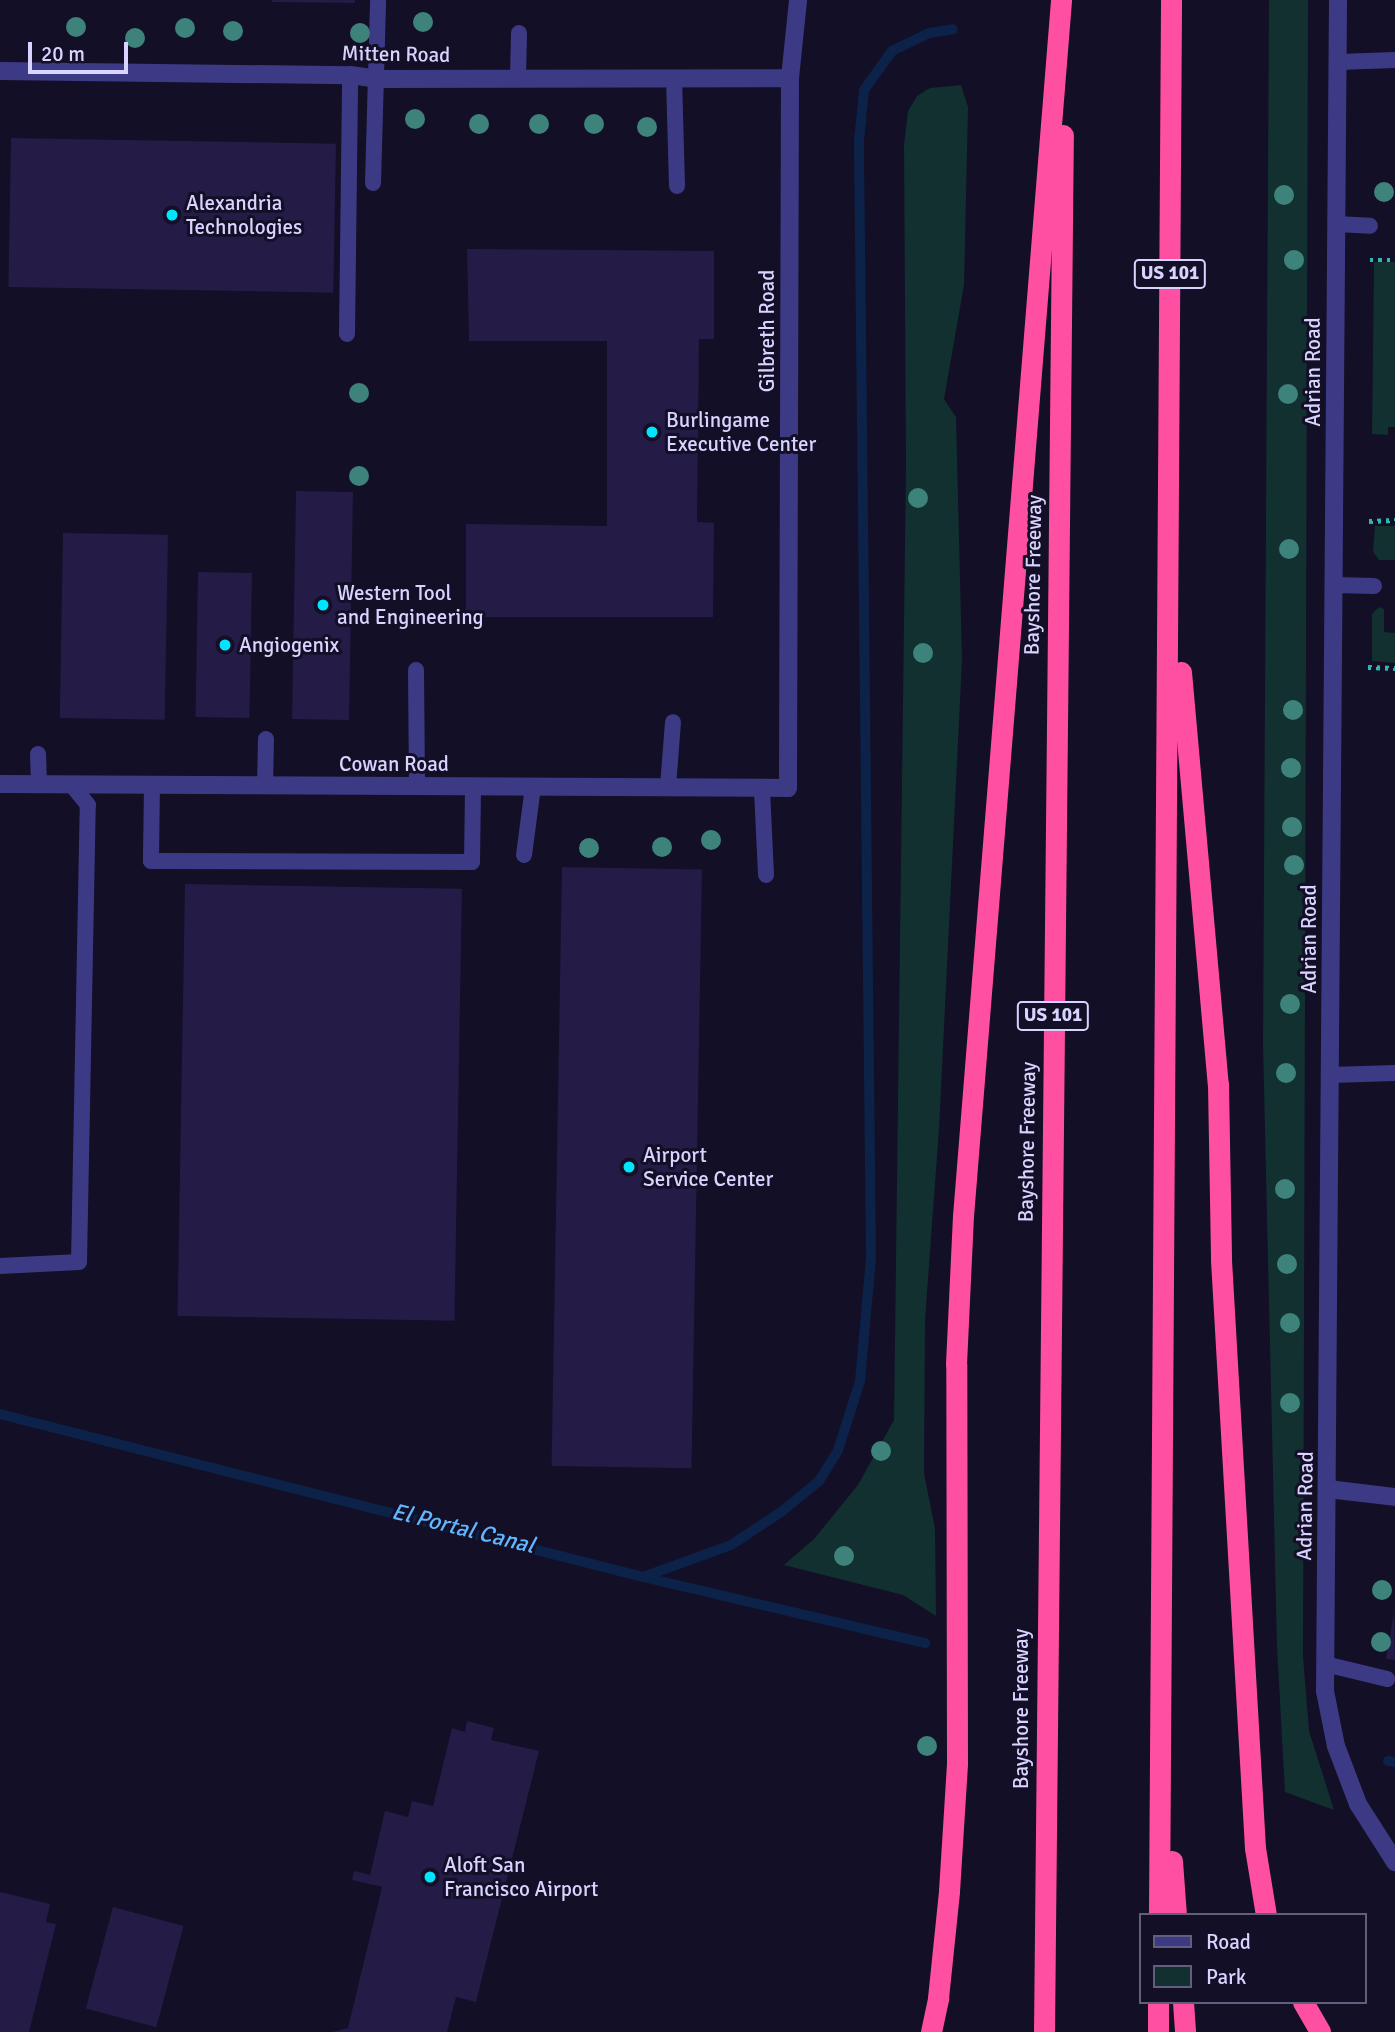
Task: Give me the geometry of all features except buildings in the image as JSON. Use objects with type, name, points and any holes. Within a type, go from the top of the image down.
[{"type":"highway","points":[[931,2032],[938,1998],[949,1891],[957,1763],[956,1364],[963,1216],[1062,0]]},
{"type":"highway","name":"Bayshore Freeway","points":[[1044,2032],[1062,0]]},
{"type":"highway","name":"US 101","points":[[1159,1913],[1171,0]]},
{"type":"highway","points":[[1169,548],[1218,1084],[1221,1260],[1255,1848],[1266,1913]]},
{"type":"highway","points":[[1161,1719],[1176,1913]]},
{"type":"highway","points":[[1158,2004],[1158,2032]]},
{"type":"highway","points":[[1183,2004],[1185,2032]]},
{"type":"highway","points":[[1304,2004],[1320,2032]]},
{"type":"street","name":"Gilbreth Road","points":[[788,788],[790,79],[798,0]]},
{"type":"street","name":"Adrian Road","points":[[1338,0],[1325,1691],[1336,1746],[1358,1804],[1395,1862]]},
{"type":"street","name":"Mitten Road","points":[[0,72],[349,75],[377,79],[790,79]]},
{"type":"street","name":"Cowan Road","points":[[0,784],[668,787],[762,790],[788,788]]},
{"type":"street","points":[[1328,1489],[1395,1497]]},
{"type":"lane","points":[[373,183],[379,0]]},
{"type":"lane","points":[[518,78],[519,33]]},
{"type":"lane","points":[[1338,62],[1395,60]]},
{"type":"lane","points":[[347,334],[349,75]]},
{"type":"lane","points":[[674,78],[677,186]]},
{"type":"lane","points":[[1336,224],[1370,226]]},
{"type":"lane","points":[[1334,585],[1374,586]]},
{"type":"lane","points":[[416,670],[417,787]]},
{"type":"lane","points":[[668,787],[673,722]]},
{"type":"lane","points":[[265,786],[266,739]]},
{"type":"lane","points":[[38,754],[39,784]]},
{"type":"lane","points":[[0,1266],[79,1262],[88,805],[72,785]]},
{"type":"lane","points":[[152,785],[151,861],[472,862],[473,786]]},
{"type":"lane","points":[[524,855],[533,787]]},
{"type":"lane","points":[[762,790],[766,875]]},
{"type":"lane","points":[[1331,1075],[1395,1073]]},
{"type":"lane","points":[[1325,1664],[1387,1679]]},
{"type":"path","points":[[1370,260],[1395,260]]},
{"type":"path","points":[[1369,521],[1395,520]]},
{"type":"path","points":[[1368,667],[1395,668]]},
{"type":"green space","points":[[1269,0],[1308,0],[1303,1656],[1309,1731],[1334,1810],[1285,1792],[1277,1647],[1263,1044]]},
{"type":"green space","points":[[961,85],[968,107],[964,285],[944,399],[956,417],[962,660],[939,1129],[925,1320],[924,1473],[935,1529],[936,1616],[903,1595],[784,1565],[814,1539],[858,1485],[894,1420],[906,464],[904,145],[908,111],[917,96],[930,88]]},
{"type":"green space","points":[[1374,262],[1395,262],[1395,427],[1388,427],[1388,435],[1372,434]]},
{"type":"green space","points":[[1375,526],[1395,526],[1395,560],[1379,560],[1373,552]]},
{"type":"green space","points":[[1379,607],[1384,609],[1384,632],[1395,633],[1395,663],[1372,661],[1372,614]]},
{"type":"waterway","points":[[643,1577],[731,1545],[781,1512],[819,1481],[838,1450],[860,1381],[871,1258],[859,141],[864,90],[892,51],[929,33],[953,29]]},
{"type":"waterway","name":"El Portal Canal","points":[[0,1414],[643,1577],[925,1643]]},
{"type":"waterway","name":"El Portal Canal","points":[[1388,1761],[1395,1762]]},
{"type":"place","name":"Alexandria Technologies","points":[[172,215]]},
{"type":"place","name":"Burlingame Executive Center","points":[[652,432]]},
{"type":"place","name":"Western Tool and Engineering","points":[[323,605]]},
{"type":"place","name":"Angiogenix","points":[[225,645]]},
{"type":"place","name":"Airport Service Center","points":[[629,1167]]},
{"type":"place","name":"Aloft San Francisco Airport","points":[[430,1877]]}]
